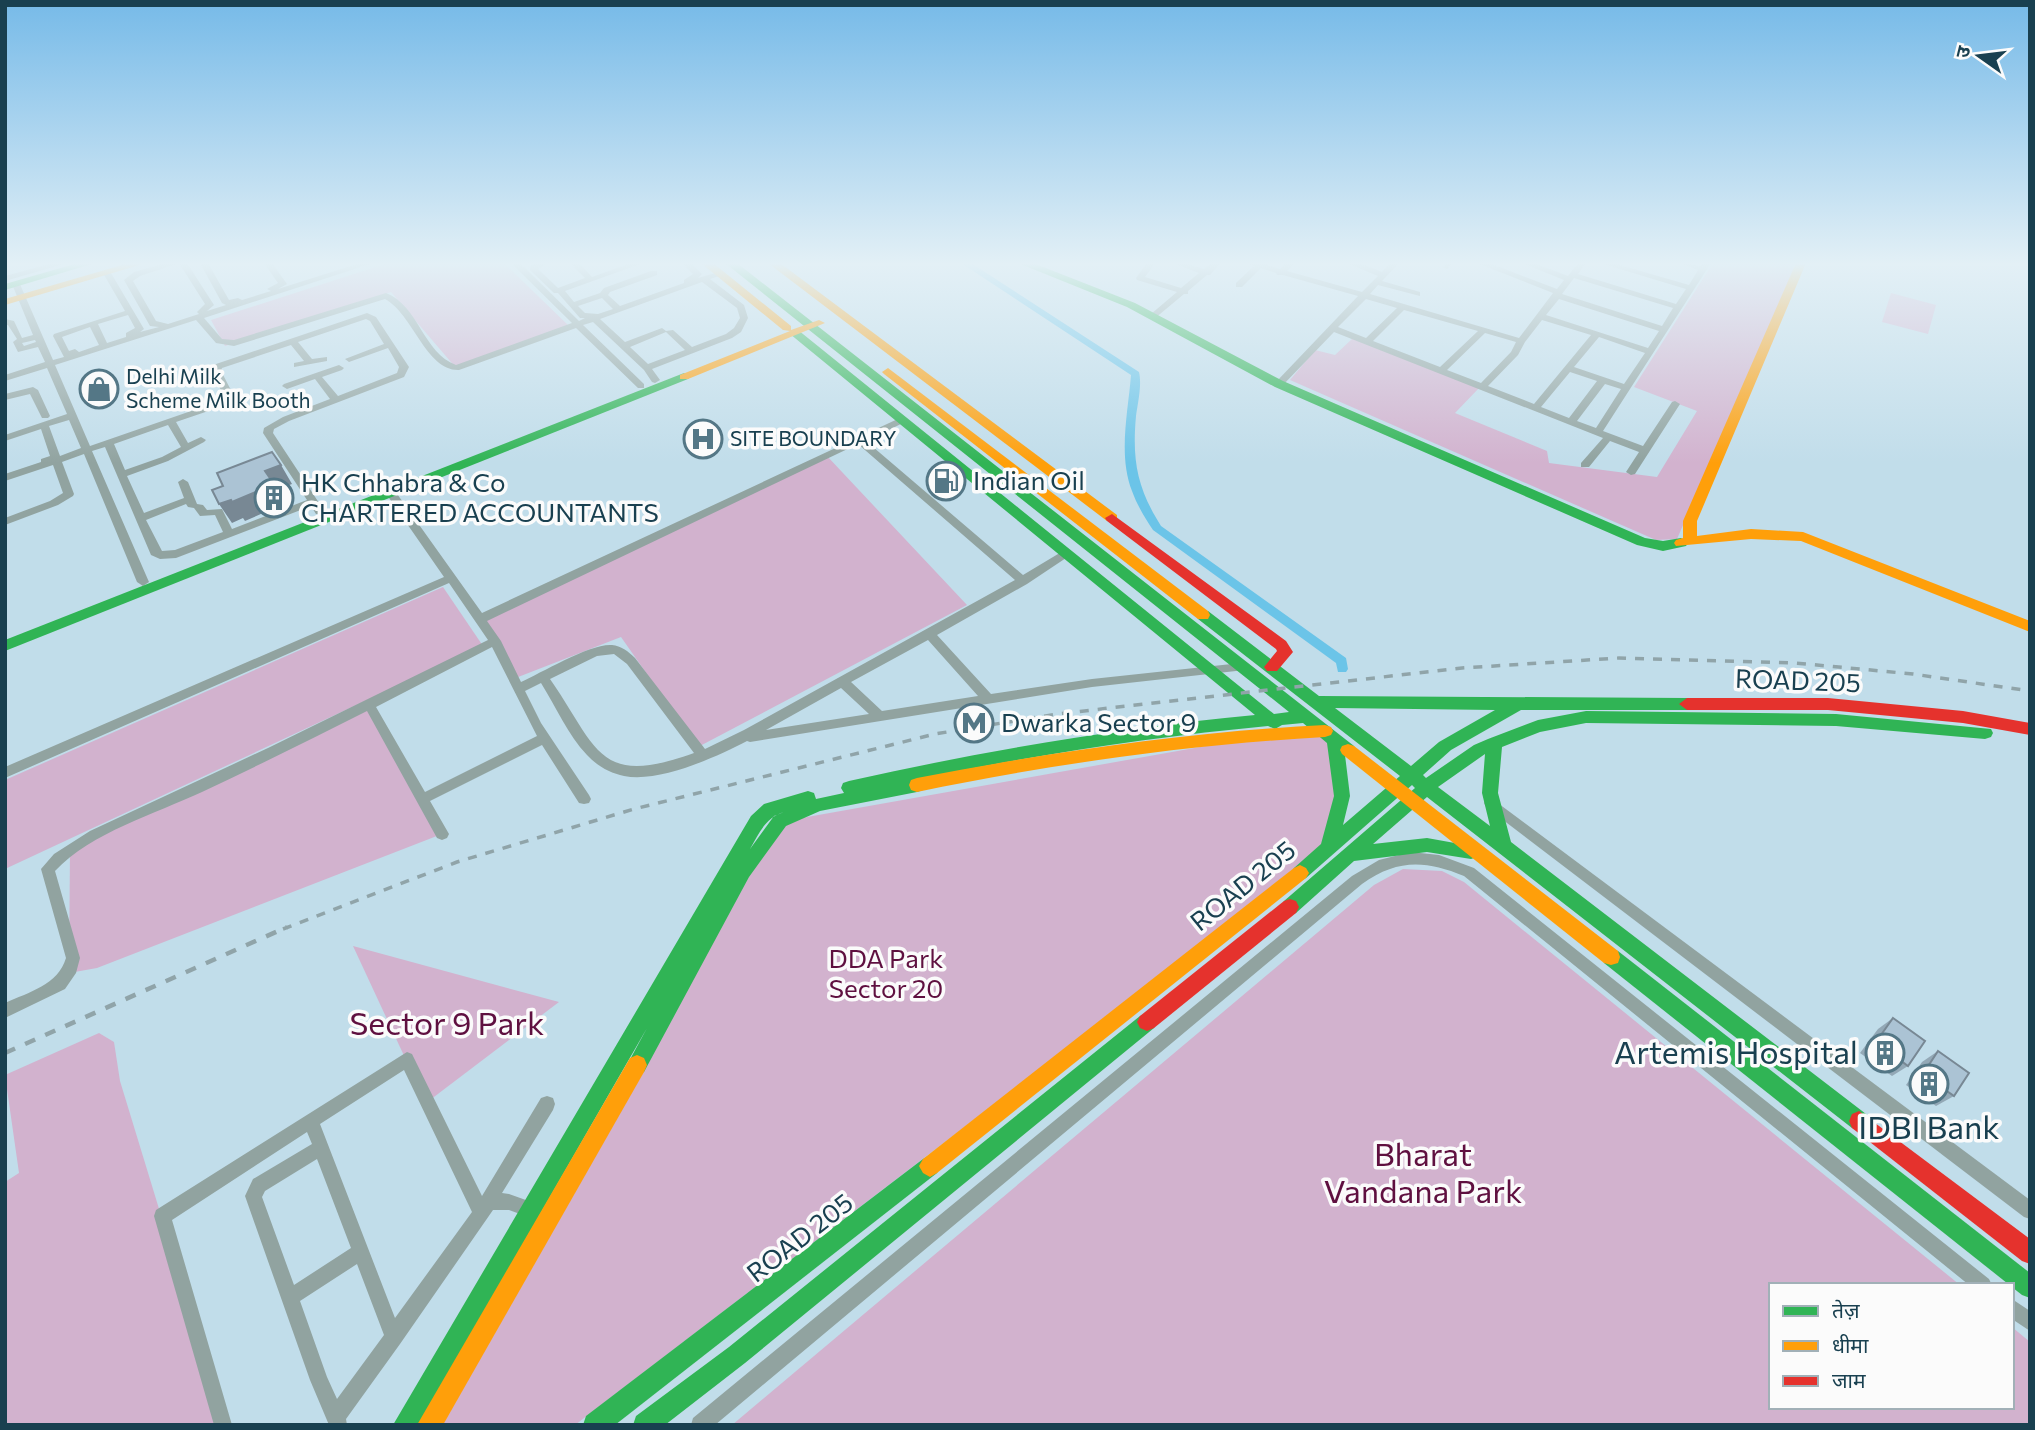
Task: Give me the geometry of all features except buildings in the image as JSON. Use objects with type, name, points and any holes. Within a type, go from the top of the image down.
[{"type":"street","points":[[14,330],[20,346]]},
{"type":"street","points":[[35,330],[143,582]]},
{"type":"street","points":[[67,355],[57,336],[74,330]]},
{"type":"street","points":[[96,330],[103,344]]},
{"type":"street","points":[[50,362],[139,330]]},
{"type":"street","points":[[5,378],[156,330]]},
{"type":"street","points":[[209,330],[219,341],[234,343],[277,330]]},
{"type":"street","points":[[5,476],[227,400],[229,396],[216,371],[219,366],[324,330]]},
{"type":"street","points":[[317,507],[268,433],[269,428],[401,375],[404,367],[380,330]]},
{"type":"street","points":[[418,330],[444,364],[456,368],[561,330]]},
{"type":"street","points":[[585,330],[648,378]]},
{"type":"street","points":[[606,330],[648,378]]},
{"type":"street","points":[[648,378],[691,351],[736,330]]},
{"type":"street","points":[[5,637],[143,582],[317,507],[648,378],[789,330]]},
{"type":"street","points":[[5,646],[792,330]]},
{"type":"street","points":[[812,330],[902,420],[1213,670],[1284,732]]},
{"type":"street","points":[[813,330],[2030,1287]]},
{"type":"street","points":[[815,330],[910,389],[2030,1252]]},
{"type":"street","points":[[863,330],[1281,645],[1285,652],[1272,667]]},
{"type":"street","points":[[1179,330],[1279,384],[1628,536],[1663,546],[1751,534],[1803,537],[2030,627]]},
{"type":"street","points":[[1279,384],[1330,330]]},
{"type":"street","points":[[1337,330],[1484,385],[1643,450]]},
{"type":"street","points":[[1368,341],[1379,330]]},
{"type":"street","points":[[1474,330],[1521,341]]},
{"type":"street","points":[[1484,385],[1515,353],[1530,330]]},
{"type":"street","points":[[1583,330],[1648,351]]},
{"type":"street","points":[[1598,432],[1624,396],[1624,387],[1663,330]]},
{"type":"street","points":[[1690,541],[1690,521],[1772,330]]},
{"type":"street","points":[[622,345],[664,331],[691,351]]},
{"type":"street","points":[[1443,369],[1482,332]]},
{"type":"street","points":[[1537,406],[1597,334]]},
{"type":"street","points":[[5,344],[20,346],[39,337]]},
{"type":"street","points":[[292,340],[309,361]]},
{"type":"street","points":[[349,359],[389,345]]},
{"type":"street","points":[[297,365],[324,359]]},
{"type":"street","points":[[287,386],[339,368]]},
{"type":"street","points":[[1570,369],[1624,387]]},
{"type":"street","points":[[317,376],[336,400]]},
{"type":"street","points":[[910,389],[930,379]]},
{"type":"street","points":[[1572,420],[1603,380]]},
{"type":"street","points":[[5,397],[33,390],[55,457],[5,476]]},
{"type":"street","points":[[1631,472],[1675,404]]},
{"type":"street","points":[[6,432],[71,412]]},
{"type":"street","points":[[480,619],[902,420]]},
{"type":"street","points":[[171,421],[181,452]]},
{"type":"street","points":[[1585,465],[1609,436]]},
{"type":"street","points":[[122,474],[165,459],[201,440]]},
{"type":"street","points":[[860,441],[1023,581]]},
{"type":"street","points":[[108,442],[155,552],[160,555],[176,554],[229,534],[317,507]]},
{"type":"street","points":[[5,522],[54,503],[69,494],[56,460]]},
{"type":"street","points":[[276,466],[288,462]]},
{"type":"street","points":[[977,480],[993,470]]},
{"type":"street","points":[[183,482],[194,504],[204,514],[231,506]]},
{"type":"street","points":[[391,493],[495,641],[544,738],[584,799]]},
{"type":"street","points":[[141,518],[194,504]]},
{"type":"street","points":[[218,511],[229,534]]},
{"type":"street","points":[[542,676],[594,752],[613,767],[646,770],[703,755],[742,738],[930,634],[1067,554]]},
{"type":"street","points":[[5,773],[451,578]]},
{"type":"street","points":[[930,634],[988,699]]},
{"type":"street","points":[[5,1011],[51,989],[69,973],[73,958],[48,869],[55,860],[100,834],[370,706],[495,641]]},
{"type":"street","points":[[518,689],[605,649],[618,650],[631,661],[703,755]]},
{"type":"street","points":[[742,738],[988,699],[1241,667]]},
{"type":"street","points":[[843,682],[880,717]]},
{"type":"street","points":[[1317,702],[1518,704]]},
{"type":"street","name":"ROAD 205","points":[[595,1425],[830,1247],[1329,848],[1455,739],[1518,704],[1828,704],[1963,717],[2030,729]]},
{"type":"street","points":[[370,706],[442,834]]},
{"type":"street","name":"ROAD 205","points":[[645,1425],[737,1355],[1351,855],[1444,772],[1494,743],[1561,719],[1709,716],[1836,720],[1968,730],[2030,741]]},
{"type":"street","points":[[405,1425],[752,830],[771,809],[903,774],[1036,747],[1197,724],[1303,717]]},
{"type":"street","points":[[429,1425],[760,846],[779,822],[790,815],[841,801],[980,771],[1195,738],[1284,732],[1329,736],[1353,729]]},
{"type":"street","points":[[1329,736],[1342,796],[1329,848]]},
{"type":"street","points":[[422,799],[544,738]]},
{"type":"street","points":[[1494,743],[1490,763],[1490,803],[1503,845]]},
{"type":"street","points":[[1490,803],[2030,1211]]},
{"type":"street","points":[[1351,855],[1398,846],[1445,844],[1481,855]]},
{"type":"street","points":[[700,1425],[1356,880],[1380,862],[1396,859],[1430,859],[1469,872],[1981,1283]]},
{"type":"street","points":[[223,1425],[162,1216],[407,1059],[485,1207]]},
{"type":"street","points":[[337,1421],[485,1207],[547,1104]]},
{"type":"street","points":[[311,1121],[394,1338]]},
{"type":"street","points":[[321,1147],[259,1185],[253,1196],[318,1380],[337,1421]]},
{"type":"street","points":[[485,1207],[509,1202],[530,1210]]},
{"type":"street","points":[[290,1297],[360,1252]]},
{"type":"street","points":[[2014,1310],[2030,1322]]},
{"type":"green space","points":[[216,330],[275,330],[225,346]]},
{"type":"green space","points":[[423,330],[559,330],[456,368]]},
{"type":"green space","points":[[1670,330],[1768,330],[1677,539],[1656,540],[1290,380],[1315,350],[1335,355],[1353,338],[1480,387],[1455,413],[1547,451],[1549,463],[1657,477],[1697,411],[1634,387]]},
{"type":"green space","points":[[1912,330],[1929,330],[1928,334]]},
{"type":"green space","points":[[827,456],[967,605],[698,747],[621,637],[513,679],[480,619]]},
{"type":"green space","points":[[443,587],[483,646],[5,869],[5,780]]},
{"type":"green space","points":[[370,706],[442,834],[97,968],[69,973],[70,850]]},
{"type":"green space","name":"DDA Park Sector 20","points":[[1323,731],[1339,764],[1329,848],[575,1425],[431,1425],[779,822],[1284,732]]},
{"type":"green space","name":"Bharat Vandana Park","points":[[1403,869],[1442,871],[1464,882],[1958,1283],[1769,1283],[1769,1409],[2014,1409],[2014,1329],[2030,1342],[2030,1425],[732,1425],[1374,885]]},
{"type":"green space","name":"Sector 9 Park","points":[[353,946],[559,1002],[426,1103]]},
{"type":"green space","points":[[99,1033],[114,1042],[120,1081],[225,1425],[5,1425],[5,1182],[19,1173],[5,1075]]},
{"type":"waterway","points":[[1068,330],[1136,374],[1130,436],[1131,472],[1144,508],[1157,528],[1342,661],[1342,669]]},
{"type":"railway","points":[[283,929],[457,862],[634,809],[935,734],[1057,714],[1462,668],[1619,658],[1795,663],[1913,674],[2030,691]]},
{"type":"railway","points":[[5,1053],[287,927]]},
{"type":"traffic: fast","points":[[815,330],[1348,750]]},
{"type":"traffic: fast","points":[[1177,330],[1279,384],[1642,542],[1663,546],[1681,543]]},
{"type":"traffic: fast","points":[[794,332],[1275,723]]},
{"type":"traffic: fast","points":[[5,646],[684,377]]},
{"type":"traffic: fast","points":[[1203,615],[1859,1121]]},
{"type":"traffic: fast","points":[[1317,702],[1513,704]]},
{"type":"traffic: fast","points":[[1300,873],[1445,746],[1518,704],[1687,704]]},
{"type":"traffic: fast","points":[[849,788],[1075,744],[1303,717]]},
{"type":"traffic: fast","points":[[1290,907],[1444,772],[1480,749],[1538,726],[1586,717],[1836,720],[1985,733]]},
{"type":"traffic: fast","points":[[1329,848],[1342,796],[1335,740]]},
{"type":"traffic: fast","points":[[1494,743],[1490,793],[1502,842]]},
{"type":"traffic: fast","points":[[637,1065],[743,872],[780,821],[818,805],[917,785]]},
{"type":"traffic: fast","points":[[405,1425],[757,821],[770,809],[808,798]]},
{"type":"traffic: fast","points":[[1354,854],[1427,845],[1471,852]]},
{"type":"traffic: fast","points":[[1611,957],[2030,1287]]},
{"type":"traffic: fast","points":[[645,1425],[737,1355],[1147,1022]]},
{"type":"traffic: fast","points":[[595,1425],[930,1166]]},
{"type":"traffic: slow","points":[[684,377],[802,330]]},
{"type":"traffic: slow","points":[[862,330],[1112,518]]},
{"type":"traffic: slow","points":[[1690,541],[1690,521],[1772,330]]},
{"type":"traffic: slow","points":[[888,372],[1203,615]]},
{"type":"traffic: slow","points":[[1681,543],[1751,534],[1803,537],[2030,627]]},
{"type":"traffic: slow","points":[[917,785],[1018,766],[1171,743],[1325,731]]},
{"type":"traffic: slow","points":[[1348,750],[1611,957]]},
{"type":"traffic: slow","points":[[930,1166],[1300,873]]},
{"type":"traffic: slow","points":[[429,1425],[637,1065]]},
{"type":"traffic: jam","points":[[1112,518],[1281,645],[1285,652],[1272,667]]},
{"type":"traffic: jam","points":[[1687,704],[1828,704],[1963,717],[2030,729]]},
{"type":"traffic: jam","points":[[1147,1022],[1290,907]]},
{"type":"traffic: jam","points":[[1859,1121],[2030,1253]]},
{"type":"place","name":"Delhi Milk Scheme Milk Booth","points":[[99,389]]},
{"type":"place","name":"SITE BOUNDARY","points":[[703,439]]},
{"type":"place","name":"Indian Oil","points":[[946,481]]},
{"type":"place","name":"HK Chhabra & Co CHARTERED ACCOUNTANTS","points":[[274,498]]},
{"type":"place","name":"Dwarka Sector 9","points":[[974,723]]},
{"type":"place","name":"Artemis Hospital","points":[[1885,1053]]},
{"type":"place","name":"IDBI Bank","points":[[1929,1084]]}]
